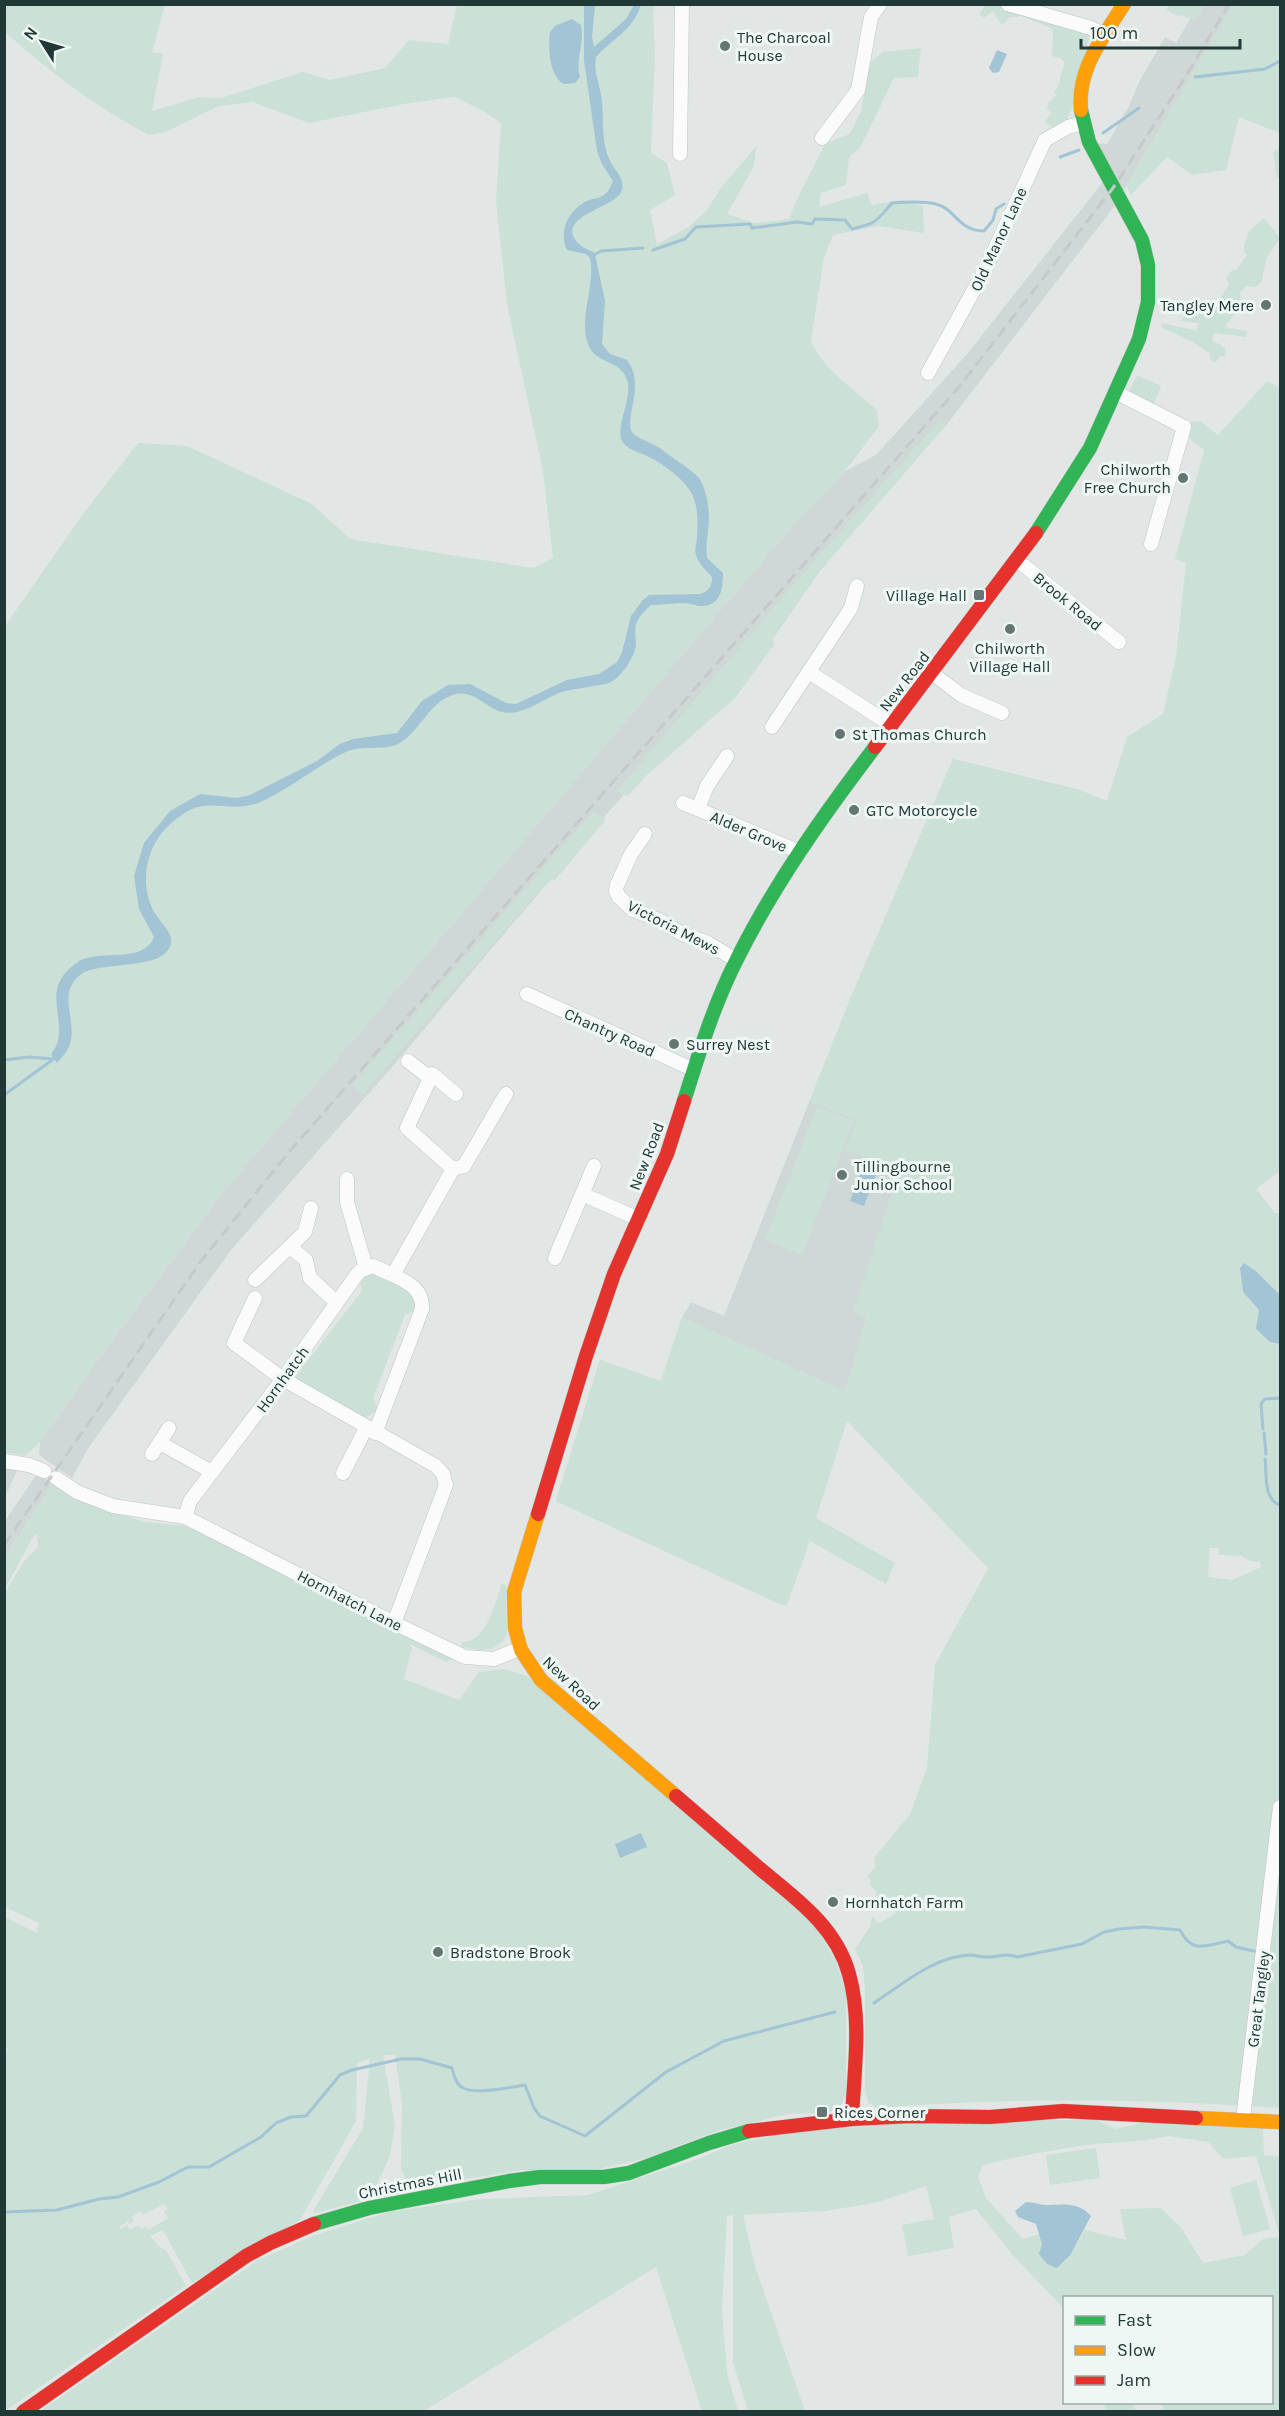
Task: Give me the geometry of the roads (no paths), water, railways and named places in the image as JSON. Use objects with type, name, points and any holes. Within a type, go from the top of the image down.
[{"type":"main road","name":"New Road","points":[[852,2119],[853,1996],[841,1952],[828,1932],[812,1912],[541,1680],[528,1665],[519,1649],[512,1606],[521,1564],[614,1274],[667,1154],[692,1069],[712,1014],[736,960],[772,894],[800,852],[891,724],[1017,560],[1054,506],[1090,448],[1117,393],[1145,322],[1149,282],[1142,242],[1131,216],[1091,150],[1082,123],[1081,100],[1084,75],[1124,4]]},
{"type":"main road","name":"Christmas Hill","points":[[22,2412],[246,2256],[272,2240],[306,2225],[343,2213],[530,2178],[616,2176],[652,2166],[694,2148],[745,2132],[852,2119],[911,2116],[990,2117],[1063,2111],[1281,2122]]},
{"type":"street","points":[[680,154],[682,4]]},
{"type":"street","points":[[822,138],[858,90],[871,17],[880,4]]},
{"type":"street","points":[[1008,4],[1090,28],[1105,35]]},
{"type":"street","name":"Old Manor Lane","points":[[928,373],[985,270],[1045,140],[1068,127],[1082,123]]},
{"type":"street","points":[[1117,393],[1184,427],[1151,544]]},
{"type":"street","name":"Brook Road","points":[[1017,560],[1119,642]]},
{"type":"street","points":[[772,727],[851,608],[857,586]]},
{"type":"street","points":[[809,672],[891,724]]},
{"type":"street","points":[[932,673],[961,695],[1002,713]]},
{"type":"street","name":"Alder Grove","points":[[698,809],[707,786],[727,756]]},
{"type":"street","name":"Alder Grove","points":[[683,803],[800,852]]},
{"type":"street","name":"Victoria Mews","points":[[645,834],[631,854],[611,892],[633,910],[659,920],[684,935],[706,942],[736,960]]},
{"type":"street","name":"Chantry Road","points":[[527,994],[692,1069]]},
{"type":"street","points":[[408,1061],[430,1078]]},
{"type":"street","points":[[453,1169],[407,1128],[432,1074],[456,1094]]},
{"type":"street","points":[[393,1275],[453,1169],[464,1166],[506,1094]]},
{"type":"street","points":[[555,1258],[594,1166]]},
{"type":"street","points":[[343,1473],[370,1430],[422,1309],[423,1300],[414,1287],[393,1275],[379,1268],[366,1268],[347,1202],[347,1179]]},
{"type":"street","points":[[582,1194],[639,1219]]},
{"type":"street","points":[[255,1280],[305,1232],[311,1208]]},
{"type":"street","points":[[290,1247],[306,1260],[310,1278],[336,1302]]},
{"type":"street","name":"Hornhatch","points":[[185,1517],[190,1501],[282,1379],[336,1302],[355,1277],[366,1268]]},
{"type":"street","points":[[255,1298],[234,1343],[282,1379],[436,1466],[443,1474],[446,1485],[394,1623]]},
{"type":"street","points":[[169,1428],[156,1448],[212,1472]]},
{"type":"street","name":"Hornhatch Lane","points":[[4,1461],[29,1465],[50,1474],[77,1492],[113,1506],[185,1517],[465,1657],[494,1659],[519,1649]]},
{"type":"street","name":"Great Tangley","points":[[1243,2119],[1281,1807]]},
{"type":"water","points":[[584,5],[595,5],[592,37],[594,47],[626,19],[634,5],[641,5],[633,21],[596,57],[595,63],[603,110],[605,147],[610,161],[621,178],[622,190],[610,202],[579,219],[573,226],[573,234],[579,244],[595,253],[605,301],[602,344],[610,354],[627,360],[635,379],[630,426],[632,432],[660,448],[700,479],[709,512],[707,558],[723,573],[719,596],[712,604],[706,606],[685,603],[651,605],[637,621],[636,645],[630,661],[619,676],[611,682],[562,692],[518,712],[510,713],[496,710],[475,697],[463,693],[456,694],[438,703],[413,732],[398,744],[348,751],[255,804],[238,807],[198,807],[181,815],[159,836],[146,870],[147,893],[156,915],[168,932],[171,943],[166,952],[157,958],[89,971],[80,975],[73,982],[69,997],[71,1040],[66,1053],[57,1063],[51,1054],[57,1043],[59,1031],[56,996],[65,973],[87,958],[140,951],[148,946],[154,937],[139,909],[134,876],[144,843],[170,811],[200,794],[237,798],[250,795],[317,761],[340,744],[353,739],[397,733],[422,701],[448,685],[470,684],[506,703],[516,704],[567,680],[599,674],[617,662],[622,652],[631,616],[649,595],[701,594],[711,586],[712,577],[700,564],[695,553],[697,516],[695,501],[690,490],[664,466],[632,450],[622,441],[620,430],[628,383],[620,369],[597,356],[588,344],[585,323],[591,279],[590,258],[586,254],[567,250],[565,243],[565,229],[570,215],[589,200],[603,196],[613,181],[597,151],[584,60]]},
{"type":"water","points":[[572,19],[581,25],[582,31],[580,77],[575,83],[564,84],[552,68],[550,32],[555,26]]},
{"type":"water","points":[[997,50],[1007,54],[999,72],[993,73],[989,68]]},
{"type":"water","points":[[864,1164],[878,1169],[864,1206],[850,1201]]},
{"type":"water","points":[[1244,1263],[1256,1271],[1280,1295],[1280,1344],[1270,1342],[1256,1329],[1259,1310],[1243,1292],[1240,1268]]},
{"type":"water","points":[[641,1833],[647,1847],[620,1858],[615,1844]]},
{"type":"water","points":[[1026,2202],[1072,2205],[1091,2216],[1071,2254],[1057,2268],[1047,2264],[1039,2254],[1042,2244],[1036,2224],[1018,2217],[1015,2211]]},
{"type":"waterway","points":[[1195,77],[1265,69],[1280,61]]},
{"type":"waterway","points":[[1103,133],[1139,108]]},
{"type":"waterway","points":[[1060,157],[1079,150]]},
{"type":"waterway","points":[[653,250],[685,239],[696,227],[750,224],[752,228],[797,222],[812,224],[815,219],[845,220],[852,229],[876,220],[892,203],[903,202],[936,204],[948,210],[968,227],[984,231],[993,220],[996,209],[1004,204]]},
{"type":"waterway","points":[[594,255],[601,251],[643,248]]},
{"type":"waterway","points":[[4,1060],[29,1057],[53,1059]]},
{"type":"waterway","points":[[4,1095],[55,1058]]},
{"type":"waterway","points":[[1263,1429],[1261,1404],[1265,1399],[1280,1398]]},
{"type":"waterway","points":[[1264,1433],[1266,1454]]},
{"type":"waterway","points":[[1265,1459],[1268,1492],[1271,1498],[1280,1505]]},
{"type":"waterway","points":[[874,2003],[919,1972],[944,1960],[971,1955],[1017,1957],[1082,1944],[1104,1932],[1119,1929],[1144,1927],[1180,1930],[1189,1943],[1194,1945],[1206,1946],[1228,1941],[1236,1947],[1258,1952]]},
{"type":"waterway","points":[[4,2212],[57,2210],[99,2199],[118,2197],[159,2182],[188,2167],[209,2167],[261,2137],[276,2123],[291,2117],[306,2116],[340,2075],[401,2059],[420,2059],[452,2068],[459,2084],[469,2090],[494,2090],[525,2085],[534,2108],[540,2116],[585,2136],[666,2072],[724,2041],[835,2012]]},
{"type":"railway","points":[[4,1545],[201,1261],[289,1152],[959,387],[1113,188],[1186,76],[1229,4]]},
{"type":"place","name":"The Charcoal House","points":[[725,46]]},
{"type":"place","name":"Tangley Mere","points":[[1266,305]]},
{"type":"place","name":"Chilworth Free Church","points":[[1183,478]]},
{"type":"place","name":"Village Hall","points":[[979,595]]},
{"type":"place","name":"Chilworth Village Hall","points":[[1010,629]]},
{"type":"place","name":"St Thomas Church","points":[[840,734]]},
{"type":"place","name":"GTC Motorcycle","points":[[854,810]]},
{"type":"place","name":"Surrey Nest","points":[[674,1044]]},
{"type":"place","name":"Tillingbourne Junior School","points":[[842,1175]]},
{"type":"place","name":"Hornhatch Farm","points":[[833,1902]]},
{"type":"place","name":"Bradstone Brook","points":[[438,1952]]},
{"type":"place","name":"Rices Corner","points":[[822,2112]]}]
